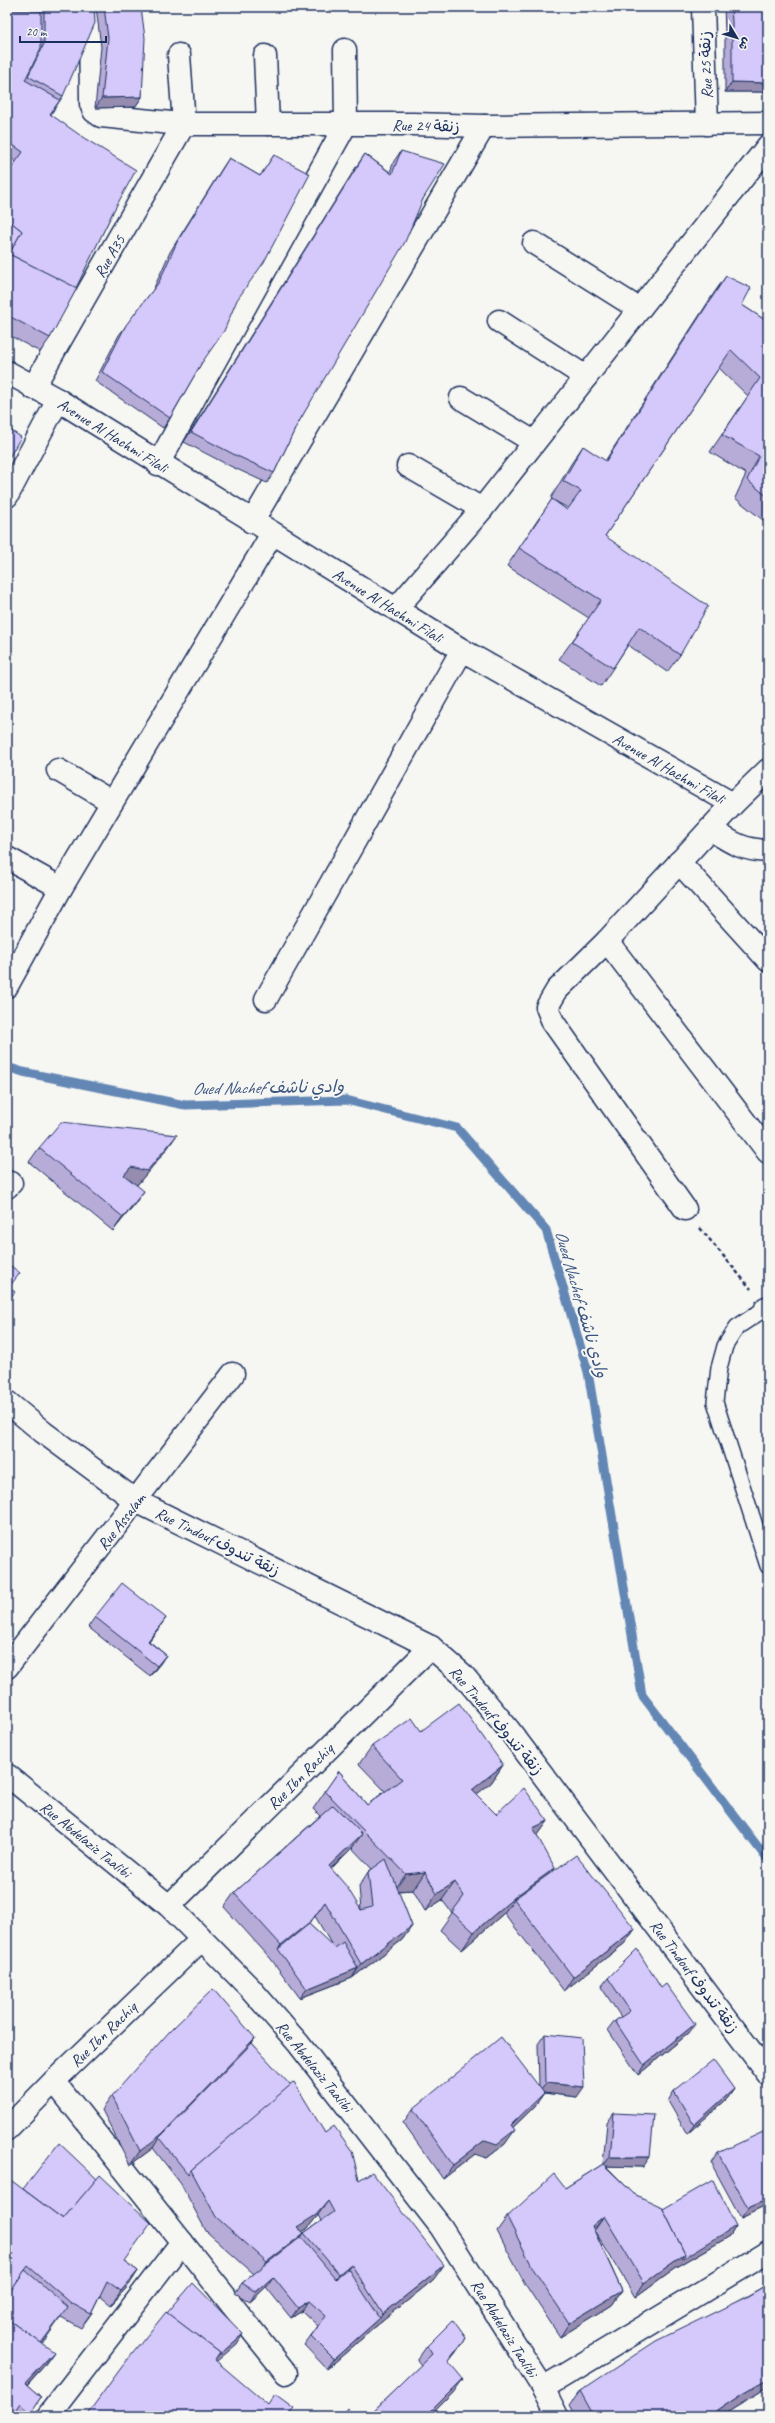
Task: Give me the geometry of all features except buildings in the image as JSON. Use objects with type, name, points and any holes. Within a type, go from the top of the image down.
[{"type":"street","name":"Rue 24 زنقة","points":[[85,7],[90,12],[91,104],[94,110],[101,116],[184,124],[484,126],[768,124]]},
{"type":"street","name":"Rue 25 زنقة","points":[[703,7],[707,124]]},
{"type":"street","points":[[158,464],[346,124],[345,50]]},
{"type":"street","points":[[179,55],[184,124]]},
{"type":"street","points":[[265,56],[268,124]]},
{"type":"street","name":"Rue A35","points":[[33,388],[184,124]]},
{"type":"street","points":[[252,522],[484,126]]},
{"type":"street","points":[[396,609],[482,509],[768,146]]},
{"type":"street","points":[[534,243],[639,310]]},
{"type":"street","points":[[499,320],[586,377]]},
{"type":"street","name":"Avenue Al Hachmi Filali","points":[[7,372],[33,388],[58,400],[158,464],[462,650],[733,804],[768,770]]},
{"type":"street","points":[[461,398],[534,442]]},
{"type":"street","points":[[7,496],[58,400]]},
{"type":"street","points":[[408,466],[482,509]]},
{"type":"street","points":[[7,986],[60,888],[272,534]]},
{"type":"street","points":[[266,999],[462,650]]},
{"type":"street","points":[[58,770],[112,802]]},
{"type":"street","points":[[685,1209],[553,1022],[547,1007],[557,990],[607,941],[733,804]]},
{"type":"street","points":[[710,829],[736,846],[758,851]]},
{"type":"street","points":[[7,858],[60,888]]},
{"type":"street","points":[[679,862],[768,960]]},
{"type":"street","points":[[607,941],[768,1152]]},
{"type":"street","name":"Rue Assalam","points":[[7,1667],[233,1374]]},
{"type":"street","name":"Rue Tindouf زنقة تندوف","points":[[7,1402],[43,1432],[136,1501],[430,1647],[463,1675],[509,1730],[768,2074]]},
{"type":"street","name":"Rue Ibn Rachiq","points":[[170,1906],[430,1647]]},
{"type":"street","name":"Rue Abdelaziz Taalibi","points":[[7,1775],[170,1906],[201,1940],[250,1988],[298,2043],[436,2221],[543,2388],[557,2416]]},
{"type":"street","name":"Rue Ibn Rachiq","points":[[7,2129],[54,2081],[201,1940]]},
{"type":"street","points":[[54,2081],[286,2372]]},
{"type":"street","points":[[48,2416],[182,2242]]},
{"type":"street","points":[[543,2388],[768,2252]]},
{"type":"lane","points":[[767,1309],[737,1327],[724,1346],[719,1368],[715,1402],[768,1566]]},
{"type":"path","points":[[685,1209],[767,1309]]},
{"type":"waterway","name":"Oued Nachef وادي ناشف","points":[[7,1067],[23,1072],[185,1105],[346,1100],[457,1128],[546,1230],[588,1372],[642,1695],[768,1860]]}]
